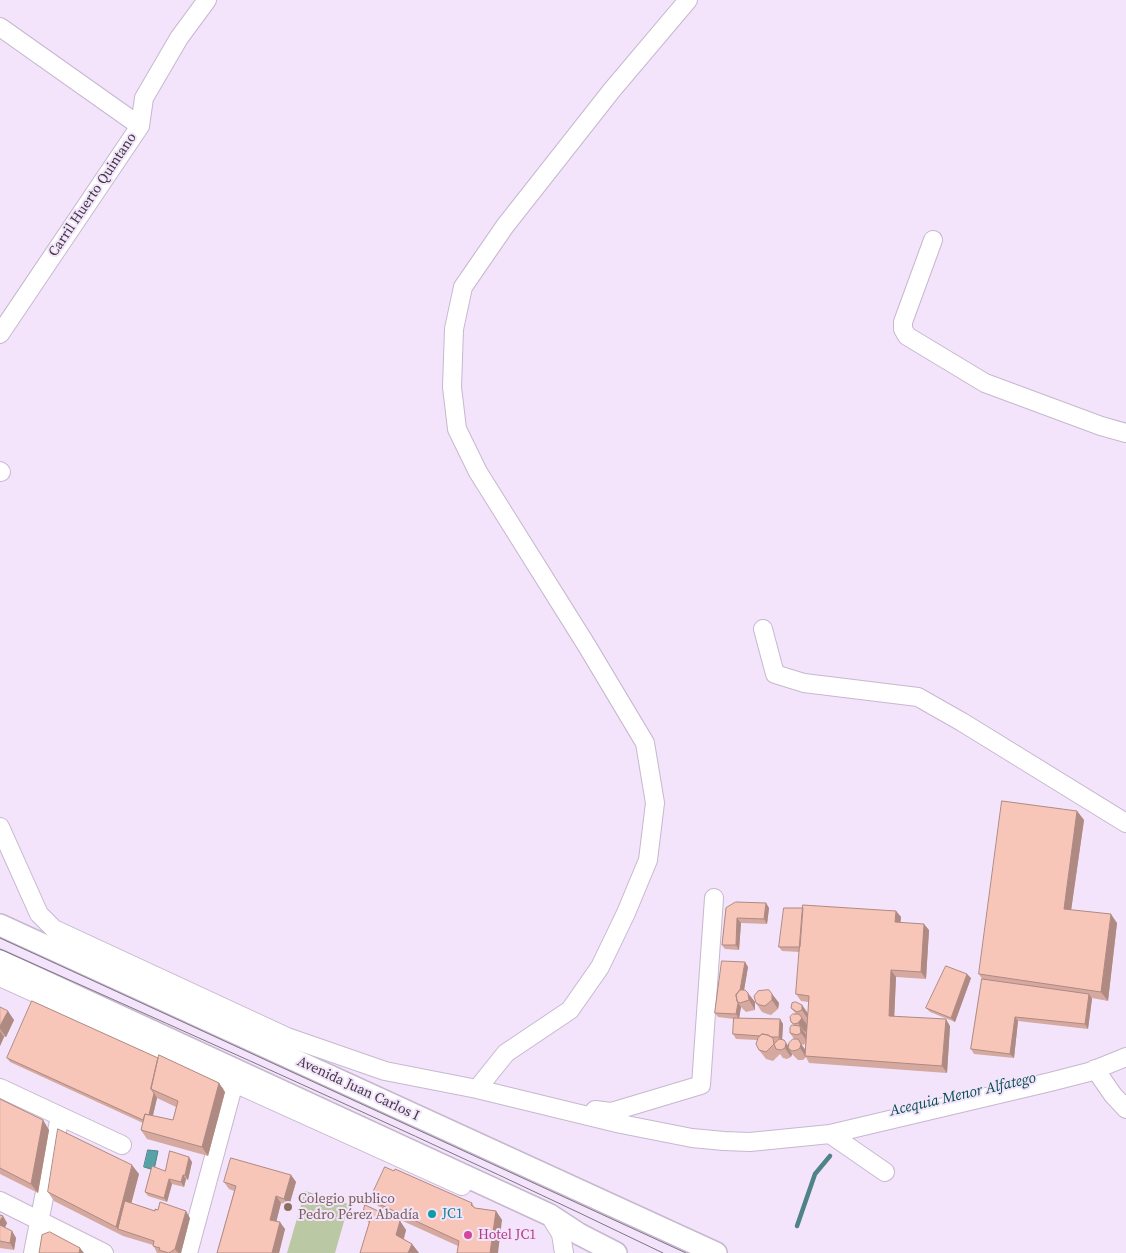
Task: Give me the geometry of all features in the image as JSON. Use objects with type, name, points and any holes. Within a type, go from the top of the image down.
[{"type":"main road","name":"Avenida Juan Carlos I","points":[[0,925],[716,1253]]},
{"type":"main road","points":[[0,961],[550,1215],[570,1234],[605,1251]]},
{"type":"street","name":"Carril Huerto Quintano","points":[[0,334],[140,126],[144,98],[180,38],[208,0]]},
{"type":"street","points":[[477,1088],[506,1053],[570,1010],[600,967],[626,913],[648,860],[655,802],[645,743],[587,646],[478,472],[457,429],[452,387],[454,329],[463,287],[505,226],[612,90],[688,0]]},
{"type":"street","points":[[0,27],[140,126]]},
{"type":"street","points":[[932,240],[903,322],[902,329],[907,336],[985,384],[1101,426],[1126,433]]},
{"type":"street","points":[[763,629],[775,674],[804,683],[918,697],[1126,823]]},
{"type":"street","points":[[0,827],[40,914],[54,929],[287,1037],[385,1071],[477,1088],[621,1124],[724,1141],[782,1140],[830,1134],[1050,1082],[1095,1069],[1126,1057]]},
{"type":"street","points":[[577,1112],[590,1109],[611,1112],[701,1085],[714,898]]},
{"type":"street","points":[[0,977],[570,1234],[564,1253]]},
{"type":"street","points":[[1095,1069],[1113,1095],[1126,1109]]},
{"type":"street","points":[[188,1253],[234,1082]]},
{"type":"street","points":[[0,1088],[122,1145]]},
{"type":"street","points":[[33,1253],[60,1116]]},
{"type":"street","points":[[830,1134],[884,1172]]},
{"type":"street","points":[[0,1201],[104,1253]]},
{"type":"shaded area","points":[[148,1150],[158,1151],[154,1170],[144,1167]]},
{"type":"shaded area","points":[[305,1191],[349,1204],[335,1253],[287,1253]]},
{"type":"building","points":[[1002,801],[1077,811],[1064,909],[1111,914],[1101,992],[979,974]]},
{"type":"building","points":[[736,902],[766,903],[764,919],[737,918],[736,945],[722,945],[726,908]]},
{"type":"building","points":[[803,905],[896,911],[895,922],[924,924],[921,972],[891,970],[889,1016],[946,1019],[942,1066],[805,1056],[809,996],[796,994]]},
{"type":"building","points":[[784,908],[803,908],[800,947],[779,947]]},
{"type":"building","points":[[722,961],[745,962],[740,990],[736,995],[738,1003],[736,1014],[715,1013]]},
{"type":"building","points":[[946,966],[967,974],[951,1018],[926,1008]]},
{"type":"building","points":[[982,979],[1089,994],[1085,1024],[1015,1017],[1010,1054],[971,1049]]},
{"type":"building","points":[[740,990],[745,990],[748,993],[749,1000],[740,1003],[737,1001],[736,995]]},
{"type":"building","points":[[769,990],[772,994],[772,1000],[765,1006],[756,1003],[754,996],[758,991]]},
{"type":"building","points":[[32,1001],[158,1058],[151,1089],[154,1093],[149,1115],[145,1114],[143,1120],[7,1058]]},
{"type":"building","points":[[796,1002],[802,1005],[802,1010],[797,1012],[791,1008],[792,1003]]},
{"type":"building","points":[[0,1007],[8,1011],[0,1026]]},
{"type":"building","points":[[793,1014],[799,1014],[802,1018],[798,1023],[794,1024],[791,1022],[790,1017]]},
{"type":"building","points":[[734,1018],[780,1019],[779,1037],[762,1034],[760,1036],[733,1034]]},
{"type":"building","points":[[792,1025],[800,1026],[801,1033],[797,1035],[790,1033]]},
{"type":"building","points":[[762,1034],[773,1038],[774,1044],[766,1052],[759,1050],[756,1044]]},
{"type":"building","points":[[779,1039],[784,1040],[786,1043],[785,1048],[781,1050],[776,1049],[774,1044]]},
{"type":"building","points":[[793,1039],[798,1039],[801,1044],[800,1048],[792,1051],[788,1048],[789,1043]]},
{"type":"building","points":[[159,1055],[219,1083],[202,1147],[141,1130],[145,1114],[173,1120],[178,1101],[151,1089]]},
{"type":"building","points":[[0,1099],[43,1120],[31,1184],[0,1168]]},
{"type":"building","points":[[58,1129],[132,1165],[116,1227],[48,1192]]},
{"type":"building","points":[[170,1151],[189,1157],[185,1175],[183,1175],[181,1182],[169,1179],[164,1198],[145,1192],[152,1166],[165,1171]]},
{"type":"building","points":[[231,1158],[291,1175],[284,1199],[276,1196],[270,1220],[280,1222],[272,1253],[217,1253],[236,1186],[224,1182]]},
{"type":"building","name":"JC1","points":[[385,1167],[394,1171],[395,1169],[472,1203],[471,1205],[475,1208],[496,1211],[490,1253],[457,1253],[459,1241],[379,1204],[380,1201],[371,1197]]},
{"type":"building","points":[[125,1201],[155,1211],[155,1209],[158,1210],[160,1202],[186,1211],[175,1249],[169,1253],[159,1250],[160,1248],[153,1246],[154,1241],[118,1229]]},
{"type":"building","name":"JC1","points":[[365,1205],[400,1221],[396,1235],[412,1244],[408,1253],[360,1253],[371,1217],[363,1215]]},
{"type":"building","points":[[0,1225],[12,1231],[10,1243],[0,1241]]},
{"type":"building","points":[[50,1232],[80,1248],[79,1253],[39,1253],[42,1235]]},
{"type":"waterway","name":"Acequia Menor Alfatego","points":[[797,1226],[815,1174],[830,1156]]},
{"type":"tram line","points":[[0,938],[686,1253]]},
{"type":"tram line","points":[[0,949],[416,1136],[663,1253]]},
{"type":"place","name":"Colegio publico Pedro Pérez Abadía","points":[[288,1207]]},
{"type":"place","name":"JC1","points":[[432,1214]]},
{"type":"place","name":"Hotel JC1","points":[[468,1235]]}]
